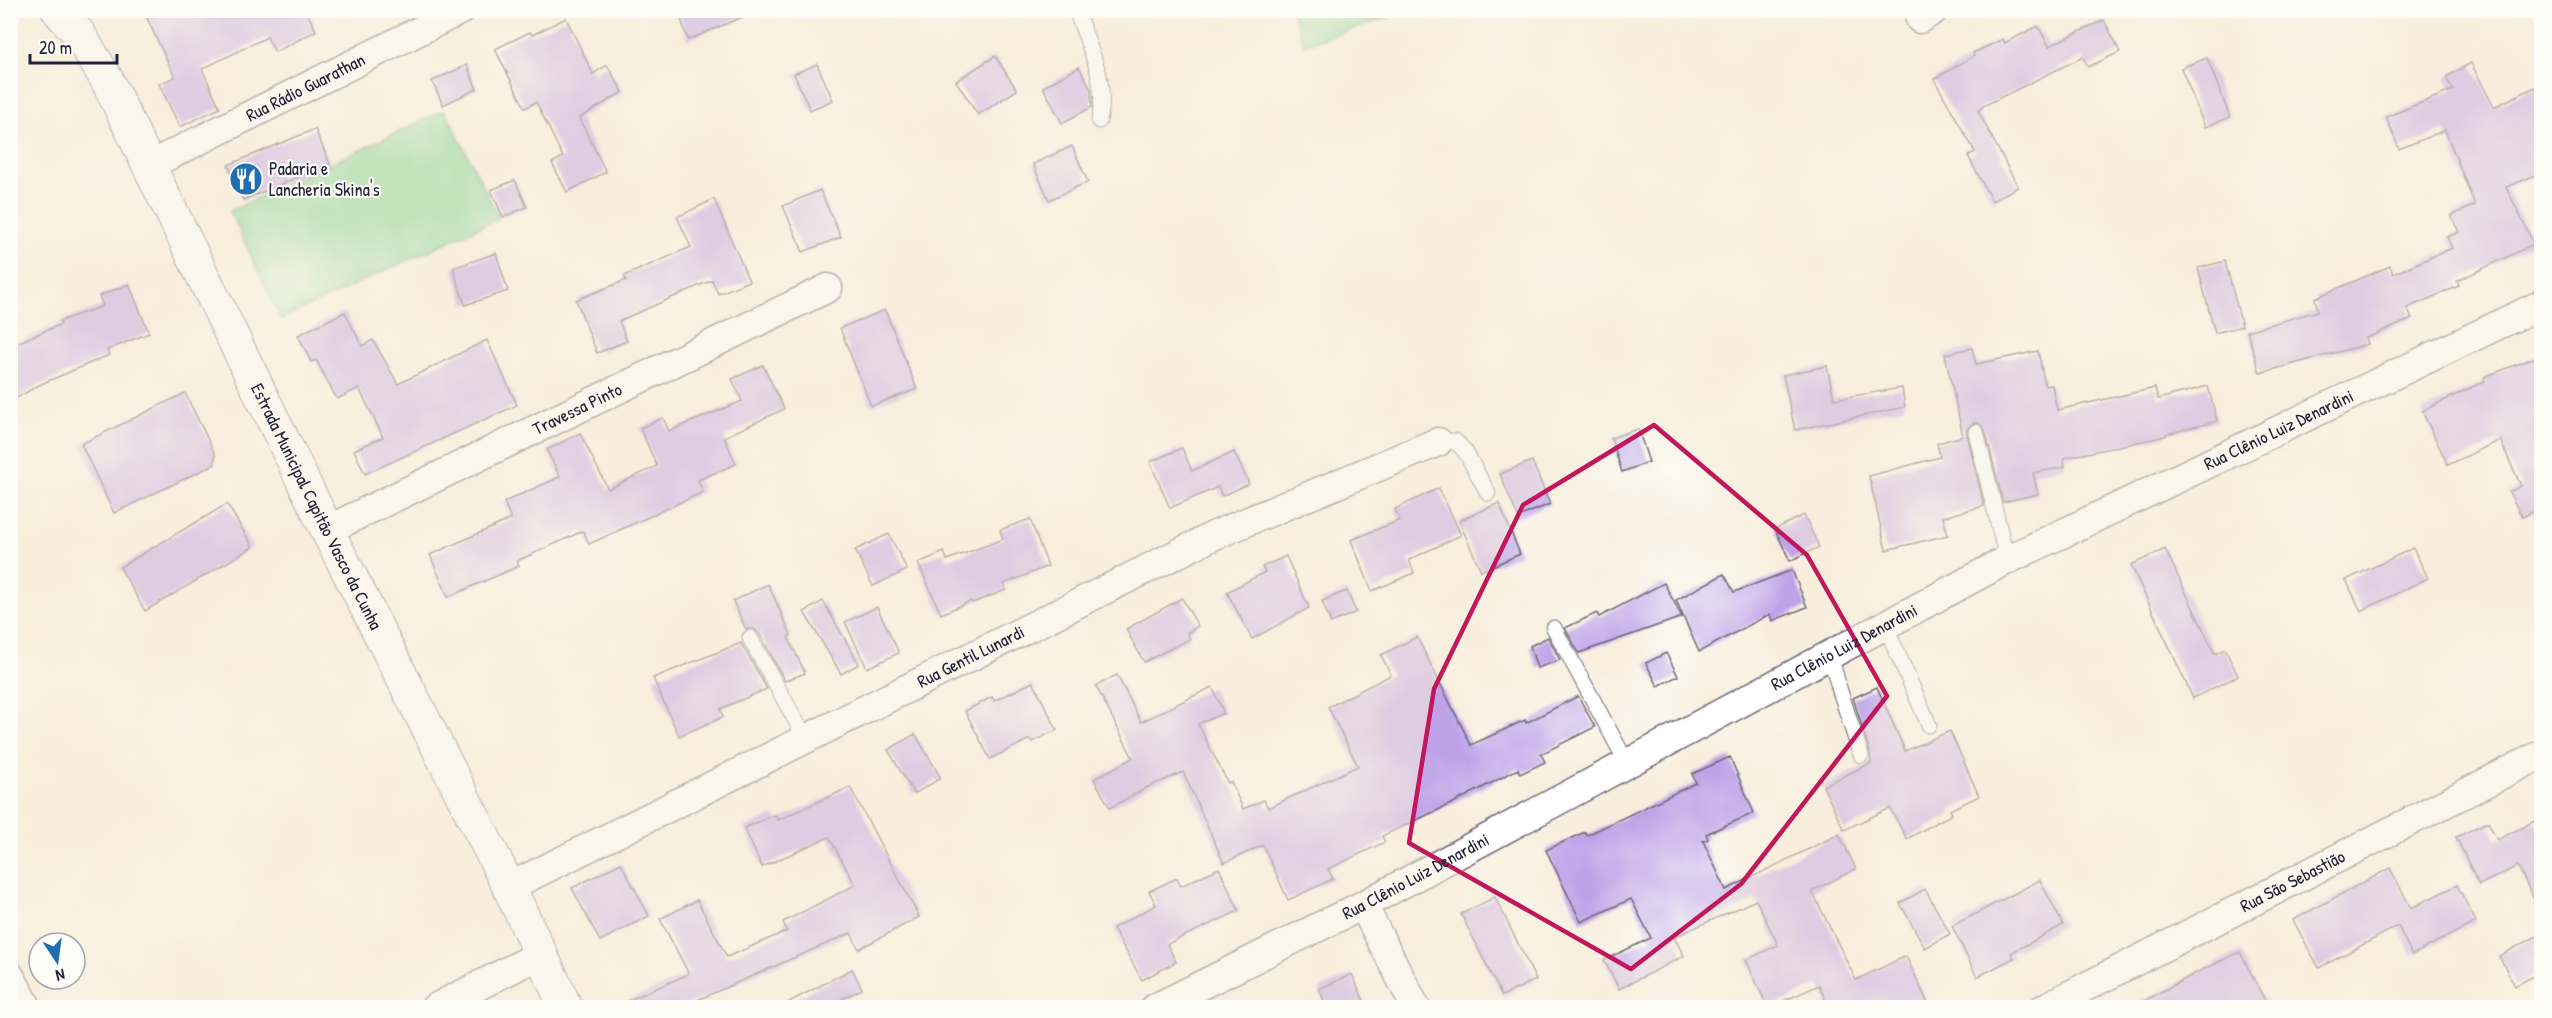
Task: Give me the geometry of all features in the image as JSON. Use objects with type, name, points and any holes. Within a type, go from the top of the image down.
[{"type":"street","name":"Estrada Municipal Capitão Vasco da Cunha","points":[[58,10],[79,34],[107,80],[327,530],[509,887],[566,1008]]},
{"type":"street","name":"Rua Rádio Guarathan","points":[[148,166],[461,10]]},
{"type":"street","name":"Travessa Pinto","points":[[327,530],[828,288]]},
{"type":"street","name":"Rua Clênio Luiz Denardini","points":[[1155,1008],[1363,905],[2007,560],[2541,304]]},
{"type":"street","name":"Rua Gentil Lunardi","points":[[509,887],[1215,535],[1438,442]]},
{"type":"street","name":"Rua São Sebastião","points":[[2055,1005],[2541,754]]},
{"type":"street","points":[[1363,905],[1416,1008]]},
{"type":"street","points":[[435,1008],[541,954]]},
{"type":"street","points":[[10,976],[28,1008]]},
{"type":"lane","points":[[1076,10],[1103,84],[1103,104],[1099,122]]},
{"type":"lane","points":[[1976,432],[2007,560]]},
{"type":"lane","points":[[1438,442],[1455,441],[1465,451],[1488,493]]},
{"type":"lane","points":[[1885,625],[1929,725]]},
{"type":"lane","points":[[1554,628],[1627,763]]},
{"type":"lane","points":[[750,638],[806,740]]},
{"type":"lane","points":[[1830,655],[1861,754]]},
{"type":"highlighted area","points":[[1654,425],[1807,555],[1887,696],[1741,884],[1631,969],[1409,843],[1434,689],[1523,505]]},
{"type":"green space","points":[[1292,10],[1407,11],[1304,45]]},
{"type":"green space","points":[[445,110],[499,218],[281,319],[230,211]]},
{"type":"building","points":[[143,10],[306,10],[316,31],[275,52],[267,37],[202,69],[220,108],[180,127],[159,84],[175,77]]},
{"type":"building","points":[[678,10],[756,10],[757,11],[688,40]]},
{"type":"building","points":[[566,18],[593,74],[607,65],[623,92],[579,118],[606,172],[567,192],[552,163],[563,157],[536,102],[525,108],[495,49],[530,32],[532,35]]},
{"type":"building","points":[[2104,20],[2120,52],[2088,67],[2083,57],[1983,106],[1978,111],[2018,187],[1992,201],[1968,156],[1975,152],[1934,79],[1974,56],[1973,53],[2003,39],[2005,43],[2038,26],[2049,46]]},
{"type":"building","points":[[995,56],[1017,90],[978,115],[956,81]]},
{"type":"building","points":[[2207,58],[2230,117],[2205,127],[2181,68]]},
{"type":"building","points":[[2471,63],[2494,107],[2541,84],[2541,173],[2506,187],[2534,244],[2457,281],[2459,286],[2407,308],[2412,319],[2366,338],[2368,344],[2260,373],[2247,331],[2318,311],[2315,298],[2390,266],[2393,274],[2452,248],[2447,237],[2459,232],[2451,216],[2475,205],[2445,130],[2399,149],[2386,117],[2453,90],[2446,77]]},
{"type":"building","points":[[817,64],[833,100],[810,110],[794,74]]},
{"type":"building","points":[[467,65],[477,89],[443,105],[432,81]]},
{"type":"building","points":[[1079,67],[1091,89],[1092,107],[1062,123],[1043,87]]},
{"type":"building","points":[[315,129],[330,164],[243,200],[228,165]]},
{"type":"building","points":[[1072,146],[1088,182],[1049,200],[1033,164]]},
{"type":"building","points":[[515,180],[527,207],[503,217],[491,190]]},
{"type":"building","points":[[820,190],[841,237],[803,252],[783,206]]},
{"type":"building","points":[[714,199],[749,281],[718,294],[712,280],[619,321],[627,341],[597,353],[576,300],[626,280],[624,276],[691,247],[677,217]]},
{"type":"building","points":[[496,253],[508,291],[465,305],[453,268]]},
{"type":"building","points":[[2225,261],[2242,326],[2215,333],[2198,268]]},
{"type":"building","points":[[129,284],[149,333],[107,350],[109,355],[39,385],[10,402],[10,346],[61,324],[60,321],[103,306],[99,296]]},
{"type":"building","points":[[885,310],[917,389],[871,406],[840,328]]},
{"type":"building","points":[[345,312],[362,346],[373,340],[398,384],[487,340],[517,405],[365,474],[354,450],[383,437],[359,388],[337,399],[316,360],[311,362],[298,335]]},
{"type":"building","points":[[1972,348],[1976,364],[2038,351],[2045,386],[2052,385],[2057,410],[2155,388],[2158,399],[2208,386],[2217,421],[2166,434],[2166,436],[2064,458],[2065,467],[2033,473],[2038,494],[2003,502],[1985,430],[1979,423],[1973,423],[1967,429],[1967,434],[1984,506],[1943,517],[1948,535],[1886,550],[1869,476],[1940,457],[1937,443],[1963,436],[1945,354]]},
{"type":"building","points":[[2541,355],[2541,529],[2533,512],[2522,517],[2509,492],[2521,486],[2500,440],[2448,465],[2422,411],[2485,381],[2484,377]]},
{"type":"building","points":[[763,365],[784,409],[724,437],[736,464],[698,480],[703,492],[589,544],[583,531],[517,561],[519,566],[448,597],[430,555],[511,519],[504,502],[560,477],[547,450],[580,433],[608,489],[657,466],[640,428],[663,418],[669,431],[742,401],[732,379]]},
{"type":"building","points":[[1827,366],[1834,399],[1902,388],[1905,407],[1795,430],[1783,375]]},
{"type":"building","points":[[185,393],[215,454],[215,464],[114,513],[81,444]]},
{"type":"building","points":[[1638,429],[1649,462],[1622,472],[1611,438]]},
{"type":"building","points":[[1182,448],[1192,471],[1234,452],[1249,484],[1222,496],[1218,487],[1170,508],[1150,462]]},
{"type":"building","points":[[1532,461],[1550,504],[1518,517],[1500,474]]},
{"type":"building","points":[[1439,488],[1461,535],[1409,560],[1414,573],[1372,591],[1351,540],[1400,520],[1395,509]]},
{"type":"building","points":[[1499,503],[1520,554],[1481,571],[1459,521]]},
{"type":"building","points":[[227,504],[253,547],[145,611],[120,567]]},
{"type":"building","points":[[1804,515],[1819,547],[1790,561],[1775,529]]},
{"type":"building","points":[[1030,519],[1048,566],[1004,584],[1006,590],[972,603],[971,601],[941,614],[918,563],[944,552],[947,560],[1003,539],[1000,530]]},
{"type":"building","points":[[889,534],[907,570],[873,586],[855,550]]},
{"type":"building","points":[[2413,548],[2428,578],[2361,611],[2346,580]]},
{"type":"building","points":[[2165,549],[2215,654],[2225,649],[2238,676],[2193,698],[2131,565]]},
{"type":"building","points":[[1286,556],[1309,608],[1252,639],[1227,592],[1265,572],[1262,567]]},
{"type":"building","points":[[1792,570],[1807,607],[1772,621],[1770,614],[1699,652],[1676,600],[1724,574],[1734,592]]},
{"type":"building","points":[[1664,583],[1682,617],[1579,653],[1565,628],[1597,613],[1599,617]]},
{"type":"building","points":[[768,584],[791,635],[788,637],[805,673],[785,681],[759,633],[754,629],[746,629],[733,601]]},
{"type":"building","points":[[1347,591],[1356,612],[1331,623],[1322,601]]},
{"type":"building","points":[[1182,598],[1198,626],[1187,633],[1190,639],[1144,662],[1126,629]]},
{"type":"building","points":[[823,601],[859,664],[841,674],[804,612]]},
{"type":"building","points":[[877,607],[899,653],[867,668],[845,622]]},
{"type":"building","points":[[1417,637],[1471,745],[1525,720],[1526,723],[1578,696],[1595,727],[1541,754],[1545,762],[1520,774],[1518,769],[1382,836],[1385,842],[1328,869],[1333,879],[1288,900],[1263,845],[1224,863],[1183,772],[1146,788],[1110,808],[1094,779],[1133,758],[1096,686],[1117,675],[1141,722],[1212,687],[1224,713],[1198,724],[1228,783],[1231,782],[1243,809],[1264,800],[1268,808],[1358,766],[1328,707],[1391,675],[1381,655]]},
{"type":"building","points":[[1548,637],[1560,660],[1537,668],[1530,646]]},
{"type":"building","points":[[741,643],[767,689],[720,709],[723,717],[679,736],[653,678]]},
{"type":"building","points":[[1666,653],[1678,676],[1658,686],[1646,663]]},
{"type":"building","points":[[1033,682],[1057,730],[1032,742],[1030,739],[990,759],[965,711],[992,697],[994,701]]},
{"type":"building","points":[[1877,687],[1905,751],[1950,731],[1979,796],[1950,810],[1952,814],[1907,839],[1890,808],[1844,830],[1823,786],[1871,763],[1870,752],[1853,698]]},
{"type":"building","points":[[915,734],[941,778],[914,794],[888,750]]},
{"type":"building","points":[[1730,757],[1754,813],[1706,834],[1708,839],[1703,841],[1726,890],[1839,834],[1856,869],[1812,891],[1856,980],[1906,956],[1930,1008],[1829,1008],[1819,985],[1768,1008],[1746,960],[1778,945],[1756,900],[1674,937],[1684,956],[1619,989],[1604,960],[1651,938],[1631,899],[1581,922],[1546,850],[1585,832],[1587,835],[1696,783],[1692,774]]},
{"type":"building","points":[[850,787],[919,917],[859,949],[851,933],[679,1008],[611,1008],[689,974],[660,919],[697,900],[727,957],[787,931],[783,922],[855,885],[829,837],[762,867],[744,828],[775,815],[778,820]]},
{"type":"building","points":[[2535,821],[2541,834],[2541,914],[2518,866],[2479,885],[2456,837],[2488,822],[2497,840]]},
{"type":"building","points":[[621,863],[649,916],[600,941],[572,888]]},
{"type":"building","points":[[1219,868],[1239,911],[1167,944],[1176,962],[1142,980],[1113,928],[1156,905],[1149,891],[1177,878],[1181,886]]},
{"type":"building","points":[[2390,868],[2411,908],[2457,885],[2476,922],[2412,955],[2398,926],[2319,968],[2293,920]]},
{"type":"building","points":[[2040,880],[2063,925],[2011,953],[2014,958],[1977,977],[1952,926]]},
{"type":"building","points":[[1925,889],[1950,934],[1925,948],[1900,903]]},
{"type":"building","points":[[1495,897],[1536,980],[1502,996],[1461,914]]},
{"type":"building","points":[[2541,934],[2541,972],[2515,986],[2499,956]]},
{"type":"building","points":[[2240,952],[2269,1008],[2131,1008],[2198,972]]},
{"type":"building","points":[[852,969],[862,989],[824,1008],[784,1008],[783,1005]]},
{"type":"building","points":[[1352,974],[1367,1008],[1327,1008],[1319,989]]},
{"type":"place","name":"Padaria e Lancheria Skina's","points":[[246,179]]}]
